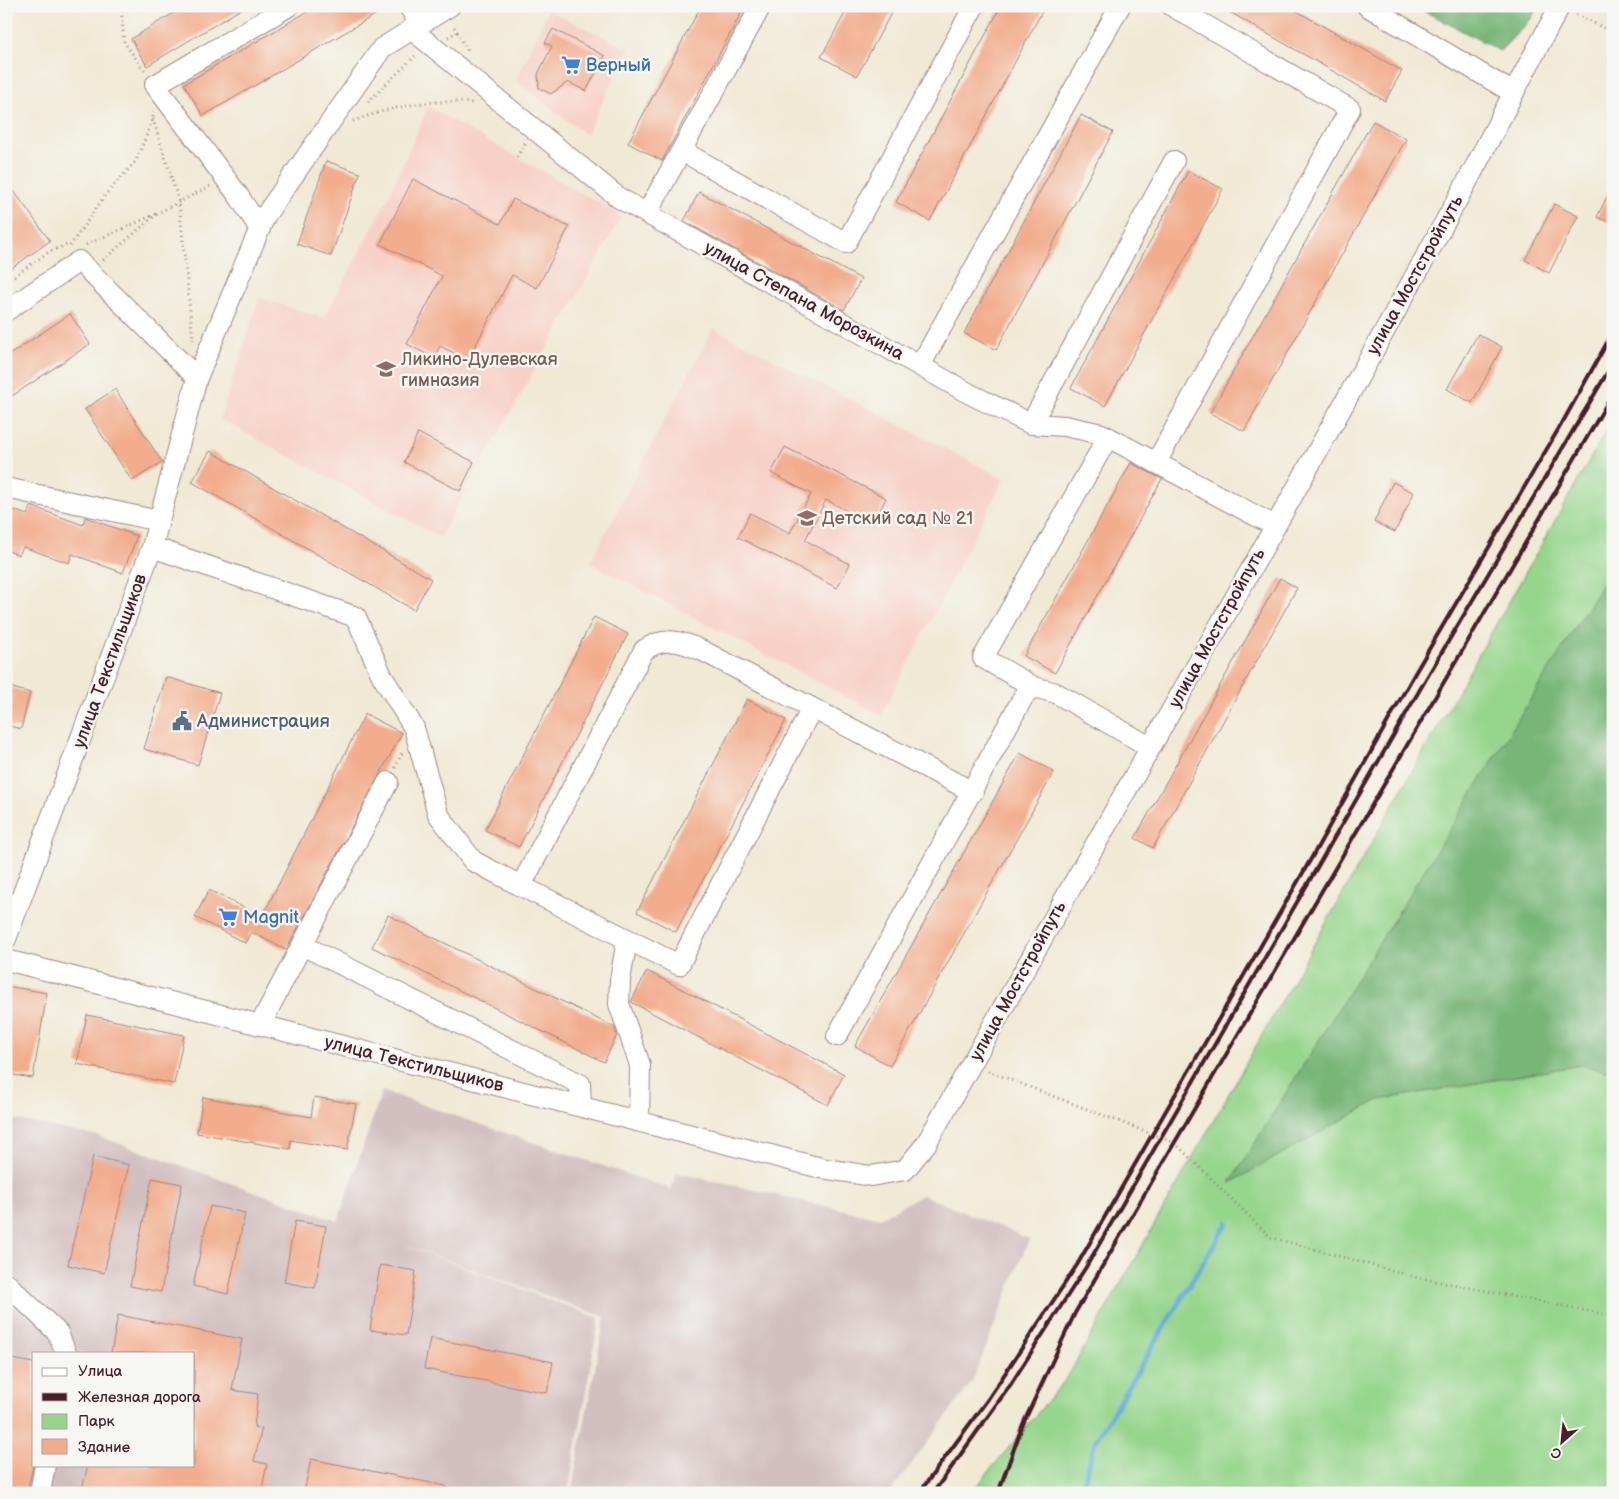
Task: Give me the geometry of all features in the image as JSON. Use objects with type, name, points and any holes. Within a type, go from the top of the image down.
[{"type":"street","points":[[260,229],[226,178],[155,85],[289,6]]},
{"type":"street","points":[[409,6],[415,26],[450,6]]},
{"type":"street","points":[[647,214],[761,6]]},
{"type":"street","points":[[682,151],[846,243],[974,6]]},
{"type":"street","points":[[920,366],[1120,6]]},
{"type":"street","points":[[1156,463],[1350,109],[1172,6]]},
{"type":"street","points":[[1366,6],[1512,92]]},
{"type":"street","name":"улица Мостстройпуть","points":[[821,1168],[871,1176],[906,1170],[926,1144],[1470,176],[1512,92],[1560,6]]},
{"type":"street","name":"улица Степана Морозкина","points":[[415,26],[619,198],[920,366],[1030,424],[1065,426],[1102,434],[1275,526]]},
{"type":"street","name":"улица Текстильщиков","points":[[6,939],[152,547],[197,378],[265,216],[382,48],[415,26]]},
{"type":"street","points":[[1030,424],[1174,161]]},
{"type":"street","points":[[6,311],[79,259],[197,378]]},
{"type":"street","points":[[1108,437],[983,658],[1034,687],[1056,693],[1150,746]]},
{"type":"street","points":[[6,488],[159,521]]},
{"type":"street","points":[[152,547],[356,617],[382,676],[414,728],[438,814],[473,861],[674,965],[679,966],[683,961],[812,708]]},
{"type":"street","points":[[521,886],[644,650],[656,642],[670,640],[684,643],[972,792]]},
{"type":"street","points":[[837,1036],[1025,694],[1034,687]]},
{"type":"street","points":[[260,1025],[388,782]]},
{"type":"street","points":[[627,940],[620,980],[619,1004],[640,1065],[639,1121]]},
{"type":"street","points":[[302,945],[580,1084],[581,1106]]},
{"type":"street","name":"улица Текстильщиков","points":[[6,960],[821,1168]]},
{"type":"street","points":[[6,1283],[58,1334],[66,1352]]},
{"type":"street","points":[[40,1493],[45,1466]]},
{"type":"path","points":[[79,259],[106,194],[136,161],[153,118],[155,85],[124,42],[121,6]]},
{"type":"path","points":[[1560,6],[1613,32]]},
{"type":"path","points":[[365,106],[383,85],[419,52]]},
{"type":"path","points":[[353,121],[406,105],[431,102],[479,104]]},
{"type":"path","points":[[346,128],[359,114]]},
{"type":"path","points":[[153,118],[179,202],[194,348]]},
{"type":"path","points":[[6,282],[50,251],[79,259],[158,213],[226,178]]},
{"type":"path","points":[[79,259],[86,245],[158,213]]},
{"type":"path","points":[[971,1064],[1175,1143],[1270,1236],[1415,1277],[1613,1316]]},
{"type":"shaded area","points":[[548,10],[629,49],[586,135],[516,81]]},
{"type":"shaded area","name":"Ликино-Дулевская гимназия","points":[[428,107],[622,216],[440,537],[220,419],[259,298],[324,318],[387,201]]},
{"type":"shaded area","points":[[713,328],[1004,479],[881,715],[590,563]]},
{"type":"shaded area","points":[[382,1091],[671,1189],[677,1173],[880,1218],[922,1195],[1029,1239],[972,1382],[890,1493],[571,1493],[605,1317],[388,1239],[599,1318],[568,1493],[6,1493],[6,1118],[98,1136],[338,1221]]},
{"type":"green space","points":[[1415,6],[1538,6],[1531,19],[1500,51]]},
{"type":"green space","points":[[1613,419],[1613,567],[1231,1182],[1378,1100],[1581,1065],[1613,1073],[1613,1493],[971,1493],[1067,1378]]},
{"type":"green space","points":[[1613,567],[1613,1073],[1581,1065],[1378,1100],[1230,1183]]},
{"type":"building","points":[[185,6],[246,6],[147,66],[131,39]]},
{"type":"building","points":[[317,6],[390,6],[203,116],[184,84]]},
{"type":"building","points":[[701,6],[745,6],[662,161],[628,143]]},
{"type":"building","points":[[849,6],[895,6],[857,76],[821,57]]},
{"type":"building","points":[[1001,6],[1045,6],[930,221],[896,202]]},
{"type":"building","points":[[1219,6],[1288,6],[1402,71],[1385,101]]},
{"type":"building","name":"Верный","points":[[553,29],[605,56],[586,91],[568,82],[551,94],[539,88],[538,74],[552,46],[545,43]]},
{"type":"building","points":[[1081,115],[1113,132],[996,350],[964,333]]},
{"type":"building","points":[[1373,121],[1406,139],[1244,431],[1210,413]]},
{"type":"building","points":[[326,161],[360,173],[331,256],[297,244]]},
{"type":"building","points":[[1188,171],[1223,189],[1105,406],[1071,388]]},
{"type":"building","points":[[413,179],[500,224],[513,199],[569,227],[537,288],[512,275],[468,360],[440,346],[434,358],[407,344],[442,276],[380,244]]},
{"type":"building","points":[[6,180],[50,241],[6,272]]},
{"type":"building","points":[[1613,184],[1613,224],[1597,217]]},
{"type":"building","points":[[699,192],[861,279],[844,310],[684,221]]},
{"type":"building","points":[[1554,204],[1578,216],[1549,273],[1525,260]]},
{"type":"building","points":[[70,314],[90,344],[6,400],[6,357]]},
{"type":"building","points":[[1478,334],[1502,347],[1472,403],[1447,389]]},
{"type":"building","points":[[115,389],[162,462],[132,481],[85,409]]},
{"type":"building","points":[[418,433],[474,462],[460,491],[404,462]]},
{"type":"building","name":"Детский сад № 21","points":[[785,447],[886,498],[873,524],[826,500],[805,540],[850,564],[837,588],[738,537],[750,513],[790,533],[811,494],[771,473]]},
{"type":"building","points":[[210,451],[431,579],[414,610],[192,482]]},
{"type":"building","points":[[1131,463],[1162,479],[1055,673],[1024,656]]},
{"type":"building","points":[[1393,482],[1414,493],[1395,532],[1374,522]]},
{"type":"building","points":[[31,506],[83,525],[85,517],[137,536],[123,573],[72,554],[69,563],[23,547],[19,555],[6,550],[6,507],[27,515]]},
{"type":"building","points":[[1280,578],[1297,588],[1153,848],[1135,838]]},
{"type":"building","points":[[594,617],[628,634],[519,847],[485,830]]},
{"type":"building","name":"Администрация","points":[[166,677],[220,693],[198,765],[144,749]]},
{"type":"building","points":[[6,686],[30,693],[21,729],[6,725]]},
{"type":"building","points":[[747,699],[786,720],[676,932],[637,912]]},
{"type":"building","points":[[365,714],[402,733],[286,950],[251,932],[245,943],[195,917],[209,890],[262,917]]},
{"type":"building","points":[[1020,753],[1054,772],[890,1066],[855,1046]]},
{"type":"building","points":[[388,915],[614,1027],[617,1035],[604,1062],[372,947]]},
{"type":"building","points":[[647,971],[844,1074],[828,1105],[631,1002]]},
{"type":"building","points":[[6,986],[47,993],[33,1078],[6,1074]]},
{"type":"building","points":[[87,1015],[184,1035],[174,1084],[77,1064]]},
{"type":"building","points":[[203,1097],[311,1117],[314,1097],[356,1104],[347,1150],[291,1140],[290,1149],[197,1133]]},
{"type":"building","points":[[93,1156],[129,1165],[104,1273],[68,1265]]},
{"type":"building","points":[[152,1178],[182,1184],[161,1292],[130,1286]]},
{"type":"building","points":[[210,1206],[245,1213],[228,1294],[193,1286]]},
{"type":"building","points":[[295,1221],[326,1226],[315,1288],[284,1282]]},
{"type":"building","points":[[380,1265],[416,1271],[406,1335],[370,1330]]},
{"type":"building","points":[[118,1315],[242,1339],[232,1390],[258,1394],[254,1427],[262,1428],[254,1461],[267,1464],[261,1493],[81,1493],[88,1466],[195,1466],[195,1352],[111,1352]]},
{"type":"building","points":[[430,1338],[553,1362],[547,1393],[424,1369]]},
{"type":"building","points":[[6,1358],[32,1363],[33,1466],[27,1493],[6,1493]]},
{"type":"building","points":[[311,1459],[446,1486],[445,1493],[304,1493]]},
{"type":"waterway","points":[[1081,1493],[1095,1442],[1227,1223]]},
{"type":"railway","points":[[919,1493],[988,1399],[1077,1265],[1312,857],[1415,673],[1565,418],[1613,332]]},
{"type":"railway","points":[[933,1493],[1009,1387],[1086,1267],[1426,679],[1613,363]]},
{"type":"railway","points":[[998,1493],[1023,1424],[1075,1313],[1613,393]]},
{"type":"place","name":"Верный","points":[[571,65]]},
{"type":"place","name":"Ликино-Дулевская гимназия","points":[[386,369]]},
{"type":"place","name":"Детский сад № 21","points":[[807,518]]},
{"type":"place","name":"Администрация","points":[[182,721]]},
{"type":"place","name":"Magnit","points":[[228,917]]}]
